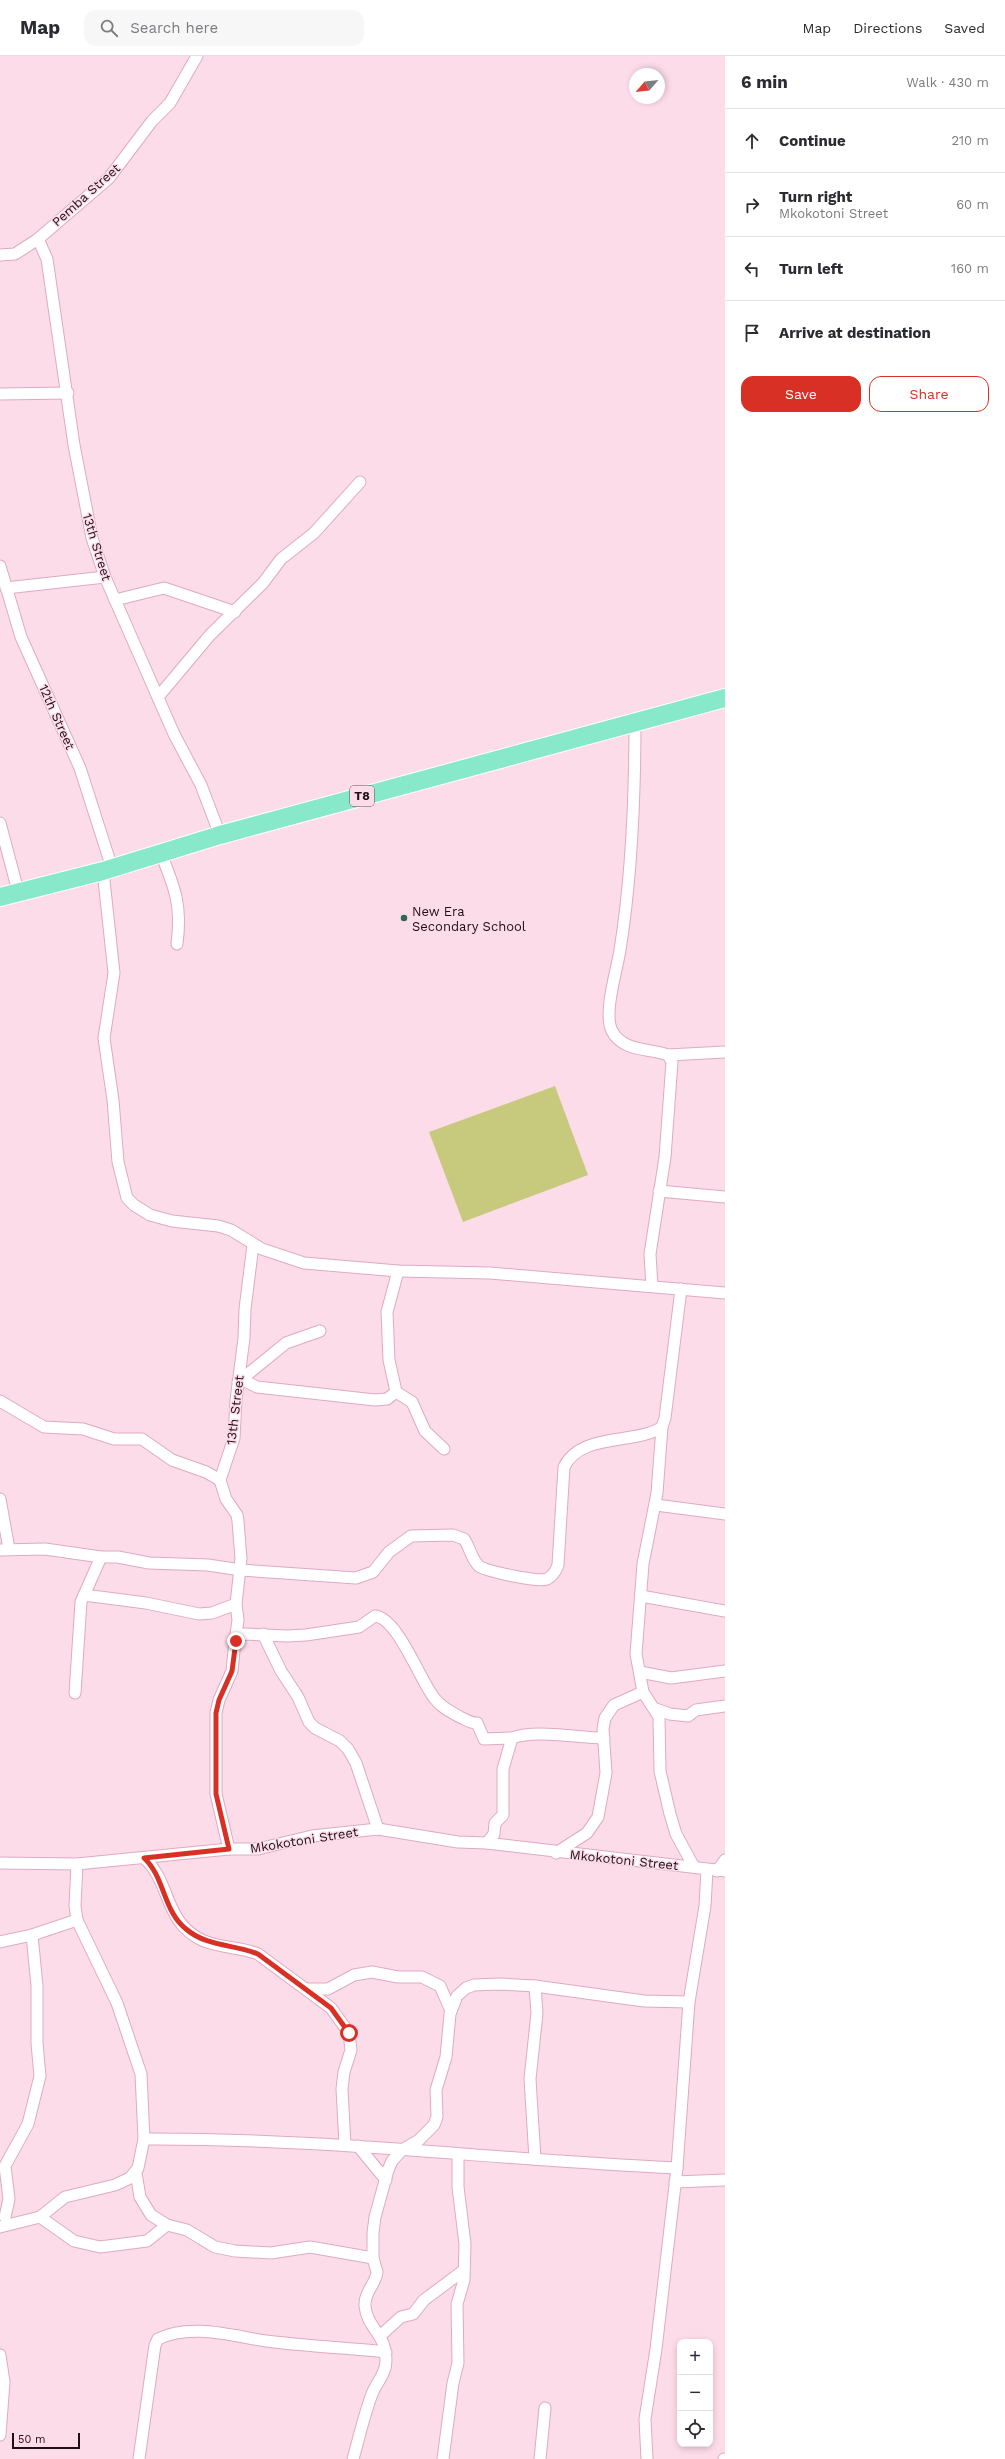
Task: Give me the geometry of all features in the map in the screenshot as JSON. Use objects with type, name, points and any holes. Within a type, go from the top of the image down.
[{"type":"highway","name":"T8","points":[[0,897],[18,891],[108,869],[220,835],[635,721],[725,698]]},
{"type":"street","name":"Pemba Street","points":[[0,255],[14,254],[38,239],[99,187],[118,168],[152,121],[170,103],[197,56]]},
{"type":"street","name":"13th Street","points":[[38,239],[47,259],[84,501],[92,538],[105,577],[158,697],[201,785],[220,835]]},
{"type":"street","points":[[0,394],[68,393]]},
{"type":"street","points":[[158,697],[210,635],[263,583],[282,559],[314,533],[360,482]]},
{"type":"street","name":"12th Street","points":[[0,566],[30,657],[80,768],[108,869],[114,973],[104,1038],[113,1100],[118,1162],[127,1198],[134,1205],[150,1215],[172,1221],[218,1226],[231,1230],[253,1245],[281,1257],[304,1263],[398,1271],[490,1273],[598,1284],[652,1286],[725,1293]]},
{"type":"street","points":[[6,588],[105,577]]},
{"type":"street","points":[[115,600],[164,588],[235,612]]},
{"type":"street","points":[[635,721],[635,778],[630,854],[623,926],[610,1020],[612,1031],[620,1041],[635,1048],[668,1055],[725,1052]]},
{"type":"street","points":[[0,823],[18,891]]},
{"type":"street","points":[[161,854],[174,883],[177,897],[179,929],[177,944]]},
{"type":"street","points":[[652,1286],[650,1254],[665,1157],[669,1090],[673,1071],[672,1062],[668,1055]]},
{"type":"street","points":[[659,1191],[725,1197]]},
{"type":"street","name":"13th Street","points":[[220,1480],[234,1438],[244,1338],[245,1309],[253,1245]]},
{"type":"street","points":[[398,1271],[387,1312],[389,1360],[396,1392],[412,1402],[425,1431],[444,1449]]},
{"type":"street","points":[[681,1289],[665,1418],[662,1427],[656,1505],[643,1564],[642,1596],[636,1641],[636,1654],[643,1692],[656,1709],[660,1723],[660,1771],[669,1809],[676,1834],[694,1867]]},
{"type":"street","points":[[240,1381],[286,1342],[320,1330]]},
{"type":"street","points":[[240,1381],[257,1387],[365,1400],[387,1400],[396,1392]]},
{"type":"street","points":[[0,1401],[44,1427],[83,1429],[114,1439],[142,1439],[172,1460],[206,1472],[220,1480],[226,1499],[237,1515],[241,1570],[236,1604],[238,1620],[232,1671],[219,1700],[216,1713],[216,1794],[229,1849]]},
{"type":"street","points":[[0,1499],[4,1550],[50,1549],[101,1557],[118,1557],[149,1563],[208,1565],[241,1570],[356,1578],[373,1572],[389,1552],[401,1541],[411,1536],[428,1534],[459,1537],[466,1543],[473,1560],[484,1569],[535,1581],[547,1580],[556,1572],[558,1565],[564,1467],[567,1461],[582,1451],[604,1441],[644,1435],[662,1427]]},
{"type":"street","points":[[656,1505],[725,1514]]},
{"type":"street","points":[[75,1693],[81,1607],[84,1595],[101,1557]]},
{"type":"street","points":[[84,1595],[146,1603],[198,1614],[212,1613],[236,1604]]},
{"type":"street","points":[[642,1596],[725,1611]]},
{"type":"street","points":[[236,1641],[244,1634],[286,1636],[306,1635],[359,1627],[375,1616],[383,1617],[390,1623],[424,1684],[442,1707],[471,1723],[477,1723],[484,1739],[557,1735],[581,1738],[604,1738]]},
{"type":"street","points":[[263,1634],[282,1671],[298,1696],[309,1722],[315,1728],[340,1741],[348,1749],[356,1763],[378,1829]]},
{"type":"street","points":[[640,1672],[671,1678],[725,1671]]},
{"type":"street","points":[[556,1853],[587,1833],[598,1816],[606,1773],[604,1738],[605,1718],[610,1709],[643,1692]]},
{"type":"street","points":[[656,1709],[670,1714],[688,1716],[696,1710],[725,1706]]},
{"type":"street","points":[[487,1843],[494,1834],[495,1823],[503,1815],[503,1769],[512,1738]]},
{"type":"street","name":"Mkokotoni Street","points":[[0,1863],[77,1864],[229,1849],[258,1849],[312,1836],[378,1829],[458,1842],[487,1843],[556,1853],[716,1870]]},
{"type":"street","points":[[144,1858],[153,1868],[169,1906],[185,1929],[205,1941],[245,1949],[258,1954],[336,2013],[351,2041],[342,2089],[345,2145]]},
{"type":"street","points":[[647,2459],[645,2419],[656,2350],[674,2182],[677,2168],[689,2002],[705,1906],[716,1870],[725,1860]]},
{"type":"street","points":[[77,1864],[75,1906],[77,1920],[117,2003],[136,2055],[141,2074],[144,2139],[136,2174],[140,2197],[146,2210],[167,2225],[187,2230],[215,2247],[235,2251],[271,2253],[310,2247],[373,2258]]},
{"type":"street","points":[[0,1942],[32,1935],[77,1920]]},
{"type":"street","points":[[32,1935],[37,1986],[37,2043],[40,2076],[28,2124],[5,2166],[9,2199],[2,2220],[21,2222],[40,2217],[65,2197],[115,2185],[136,2174]]},
{"type":"street","points":[[306,1989],[328,1989],[354,1975],[372,1972],[398,1977],[413,1976],[433,1981],[440,1986],[451,2011]]},
{"type":"street","points":[[353,2459],[371,2395],[385,2370],[386,2352],[381,2335],[366,2315],[366,2294],[377,2272],[373,2258],[375,2217],[392,2161],[402,2150],[427,2134],[437,2117],[436,2090],[446,2057],[451,2011],[457,1996],[466,1988],[474,1985],[499,1984],[535,1986],[644,2001],[689,2002]]},
{"type":"street","points":[[535,1986],[537,2013],[530,2080],[536,2146],[535,2159]]},
{"type":"street","points":[[144,2139],[248,2140],[345,2145],[573,2163],[677,2168]]},
{"type":"street","points":[[358,2146],[386,2180]]},
{"type":"street","points":[[444,2459],[452,2395],[458,2363],[457,2304],[463,2288],[465,2244],[458,2187],[458,2155]]},
{"type":"street","points":[[674,2182],[725,2180]]},
{"type":"street","points":[[40,2217],[74,2241],[100,2247],[147,2241],[167,2225]]},
{"type":"street","points":[[381,2335],[398,2318],[413,2314],[424,2300],[463,2271]]},
{"type":"street","points":[[139,2459],[155,2345],[158,2339],[168,2334],[201,2331],[266,2341],[386,2352]]},
{"type":"street","points":[[0,2355],[4,2382],[0,2435]]},
{"type":"street","points":[[540,2459],[545,2408]]},
{"type":"green space","points":[[555,1086],[588,1175],[463,1222],[429,1132]]},
{"type":"place","name":"New Era Secondary School","points":[[404,918]]},
{"type":"route","points":[[236,1641],[232,1671],[219,1700],[216,1713],[216,1794],[229,1849],[144,1858],[153,1868],[176,1919],[185,1929],[205,1941],[245,1949],[258,1954],[322,2000],[336,2013],[349,2033]]}]
